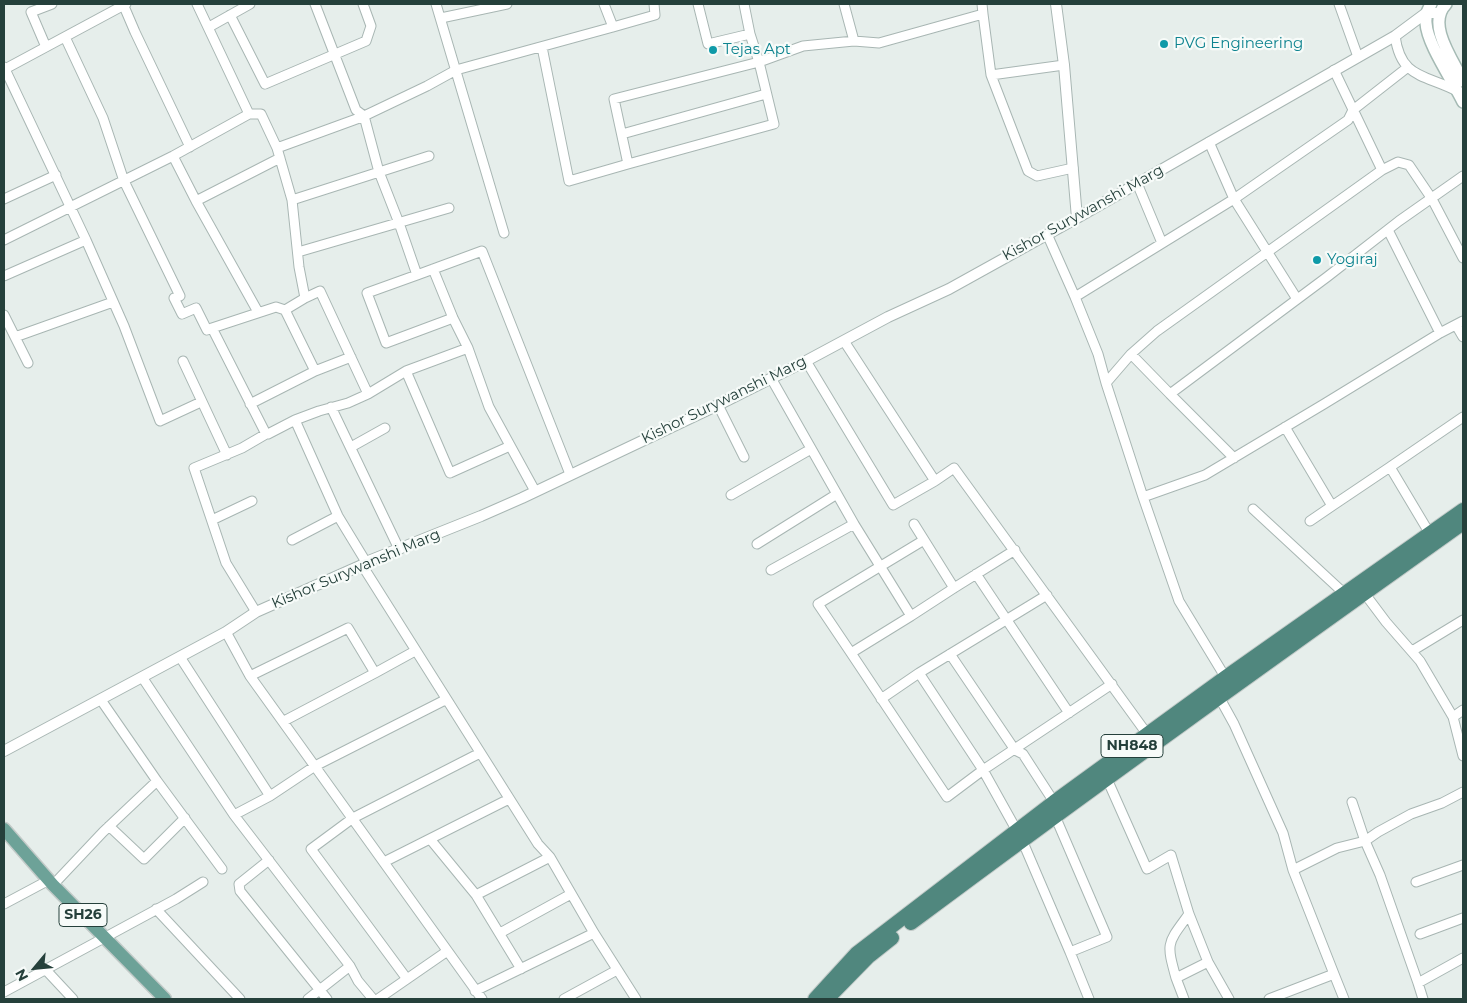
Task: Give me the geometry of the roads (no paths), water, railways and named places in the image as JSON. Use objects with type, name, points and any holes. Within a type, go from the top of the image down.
[{"type":"highway","name":"NH848","points":[[827,999],[868,957],[1019,835],[1054,802],[1151,739],[1349,598],[1463,510]]},
{"type":"highway","name":"NH848","points":[[1361,589],[1463,523]]},
{"type":"highway","name":"NH848","points":[[815,999],[857,953],[1019,835],[1055,816],[1107,779],[1151,739]]},
{"type":"main road","points":[[1429,8],[1426,24],[1432,43],[1461,97]]},
{"type":"main road","points":[[1443,9],[1438,19],[1440,36],[1463,81]]},
{"type":"main road","name":"SH26","points":[[4,828],[51,882],[165,999]]},
{"type":"street","points":[[46,47],[31,12],[52,4]]},
{"type":"street","points":[[190,147],[135,32],[124,4],[4,68],[86,240],[113,302],[160,421],[201,402]]},
{"type":"street","points":[[197,4],[249,114]]},
{"type":"street","points":[[209,27],[250,4]]},
{"type":"street","points":[[315,4],[356,110],[364,116],[379,172],[417,275]]},
{"type":"street","points":[[230,15],[265,84],[366,40],[371,26],[363,4]]},
{"type":"street","points":[[436,4],[504,233]]},
{"type":"street","points":[[441,18],[508,4]]},
{"type":"street","points":[[604,4],[613,27]]},
{"type":"street","points":[[196,201],[279,153],[364,116],[456,70],[655,15],[654,4]]},
{"type":"street","points":[[698,4],[708,44],[750,34]]},
{"type":"street","points":[[542,47],[569,181],[774,124],[744,4]]},
{"type":"street","points":[[844,4],[854,41]]},
{"type":"street","points":[[982,4],[991,75],[1028,171],[1037,176],[1073,168]]},
{"type":"street","points":[[1056,4],[1064,65],[1077,218]]},
{"type":"street","points":[[1338,4],[1358,57]]},
{"type":"street","points":[[1429,8],[1443,9]]},
{"type":"street","name":"Kishor Surywanshi Marg","points":[[4,751],[226,632],[256,612],[535,491],[718,404],[806,361],[888,317],[949,289],[1395,36],[1429,8]]},
{"type":"street","points":[[628,164],[614,99],[759,62],[803,46],[854,41],[879,43],[983,14]]},
{"type":"street","points":[[65,36],[103,118],[124,181],[180,296],[174,298],[182,314],[196,308],[206,330],[276,307],[285,310],[315,371]]},
{"type":"street","points":[[1395,36],[1397,51],[1403,64],[1428,80],[1447,86],[1461,97]]},
{"type":"street","points":[[991,75],[1064,65]]},
{"type":"street","points":[[1075,297],[1234,199],[1348,120],[1353,110],[1408,67]]},
{"type":"street","points":[[1334,70],[1382,170]]},
{"type":"street","points":[[622,134],[766,94]]},
{"type":"street","points":[[4,240],[173,156],[249,114],[261,114],[279,153],[292,200],[305,298]]},
{"type":"street","points":[[1209,142],[1234,199],[1297,299]]},
{"type":"street","points":[[173,156],[258,312]]},
{"type":"street","points":[[292,200],[428,156]]},
{"type":"street","points":[[1106,384],[1132,354],[1157,331],[1382,170],[1398,162],[1409,165],[1432,199],[1463,258]]},
{"type":"street","points":[[4,199],[56,175]]},
{"type":"street","points":[[1170,394],[1399,220],[1463,176]]},
{"type":"street","points":[[1137,183],[1162,243]]},
{"type":"street","points":[[298,252],[448,208]]},
{"type":"street","points":[[1388,230],[1440,332]]},
{"type":"street","points":[[1047,234],[1098,354],[1143,497],[1179,601],[1229,682]]},
{"type":"street","points":[[4,276],[86,240]]},
{"type":"street","points":[[453,318],[386,343],[367,293],[482,251],[570,474]]},
{"type":"street","points":[[433,269],[453,318],[468,348],[489,407],[535,491]]},
{"type":"street","points":[[285,310],[320,291],[368,394]]},
{"type":"street","points":[[15,337],[113,302]]},
{"type":"street","points":[[4,315],[28,363]]},
{"type":"street","points":[[1143,497],[1205,475],[1440,332],[1460,323],[1463,337]]},
{"type":"street","points":[[212,328],[266,434]]},
{"type":"street","points":[[844,341],[935,481]]},
{"type":"street","points":[[256,612],[226,563],[194,468],[242,448],[295,420],[348,403],[368,394],[406,371],[468,348]]},
{"type":"street","points":[[1132,354],[1234,458]]},
{"type":"street","points":[[250,404],[315,371],[351,357]]},
{"type":"street","points":[[183,361],[226,455]]},
{"type":"street","points":[[806,361],[893,505],[954,468],[1151,739]]},
{"type":"street","points":[[406,371],[450,473],[510,446]]},
{"type":"street","points":[[771,378],[880,568],[912,616]]},
{"type":"street","points":[[718,404],[744,456]]},
{"type":"street","points":[[332,407],[399,549]]},
{"type":"street","points":[[1310,521],[1463,417]]},
{"type":"street","points":[[295,420],[338,516],[415,651],[538,844],[550,856],[594,933],[636,999]]},
{"type":"street","points":[[1285,427],[1332,506]]},
{"type":"street","points":[[351,447],[385,428]]},
{"type":"street","points":[[731,496],[811,449]]},
{"type":"street","points":[[1390,467],[1430,534]]},
{"type":"street","points":[[758,544],[837,494]]},
{"type":"street","points":[[212,520],[252,501]]},
{"type":"street","points":[[1253,509],[1349,598]]},
{"type":"street","points":[[292,540],[338,516]]},
{"type":"street","points":[[771,570],[854,524]]},
{"type":"street","points":[[914,524],[954,588]]},
{"type":"street","points":[[924,540],[818,604],[946,798],[983,770],[1112,684]]},
{"type":"street","points":[[852,653],[1015,550]]},
{"type":"street","points":[[976,574],[1068,713]]},
{"type":"street","points":[[1361,589],[1386,622],[1420,661],[1453,717],[1463,756]]},
{"type":"street","points":[[880,699],[918,673],[1047,594]]},
{"type":"street","points":[[1412,651],[1463,620]]},
{"type":"street","points":[[250,676],[348,628],[375,673]]},
{"type":"street","points":[[226,632],[250,676],[353,818],[446,952],[482,999]]},
{"type":"street","points":[[284,721],[415,651]]},
{"type":"street","points":[[950,654],[1014,750],[1023,754],[1054,802]]},
{"type":"street","points":[[180,657],[270,796]]},
{"type":"street","points":[[918,673],[983,770],[1019,835],[1089,999]]},
{"type":"street","points":[[142,677],[234,816],[350,966],[358,981],[373,999]]},
{"type":"street","points":[[1216,692],[1234,724],[1283,833],[1293,870],[1344,999]]},
{"type":"street","points":[[101,700],[157,781],[222,869]]},
{"type":"street","points":[[234,816],[270,796],[315,766],[445,700]]},
{"type":"street","points":[[1453,717],[1463,710]]},
{"type":"street","points":[[407,979],[311,849],[353,818],[480,753]]},
{"type":"street","points":[[1107,779],[1148,869],[1171,855],[1189,914],[1208,962],[1229,999]]},
{"type":"street","points":[[4,904],[51,882],[157,781]]},
{"type":"street","points":[[1293,870],[1337,848],[1365,842],[1378,832],[1411,814],[1442,803],[1463,792]]},
{"type":"street","points":[[384,862],[509,799]]},
{"type":"street","points":[[1352,802],[1365,842],[1380,874],[1423,999]]},
{"type":"street","points":[[1055,816],[1107,937],[1070,952]]},
{"type":"street","points":[[109,826],[144,859],[185,818]]},
{"type":"street","points":[[430,839],[476,895],[521,969]]},
{"type":"street","points":[[476,895],[550,856]]},
{"type":"street","points":[[269,860],[239,884],[240,891],[327,999]]},
{"type":"street","points":[[1416,882],[1463,864]]},
{"type":"street","points":[[4,992],[203,882]]},
{"type":"street","points":[[500,933],[571,894]]},
{"type":"street","points":[[156,909],[240,999]]},
{"type":"street","points":[[1184,999],[1168,952],[1171,939],[1189,914]]},
{"type":"street","points":[[1420,934],[1463,918]]},
{"type":"street","points":[[475,991],[594,933]]},
{"type":"street","points":[[378,999],[446,952]]},
{"type":"street","points":[[1418,983],[1463,958]]},
{"type":"street","points":[[1176,978],[1208,962]]},
{"type":"street","points":[[308,999],[350,966]]},
{"type":"street","points":[[45,970],[73,999]]},
{"type":"street","points":[[564,999],[617,970]]},
{"type":"street","points":[[1269,999],[1334,974]]},
{"type":"place","name":"PVG Engineering","points":[[1164,44]]},
{"type":"place","name":"Tejas Apt","points":[[713,50]]},
{"type":"place","name":"Yogiraj","points":[[1317,260]]}]
